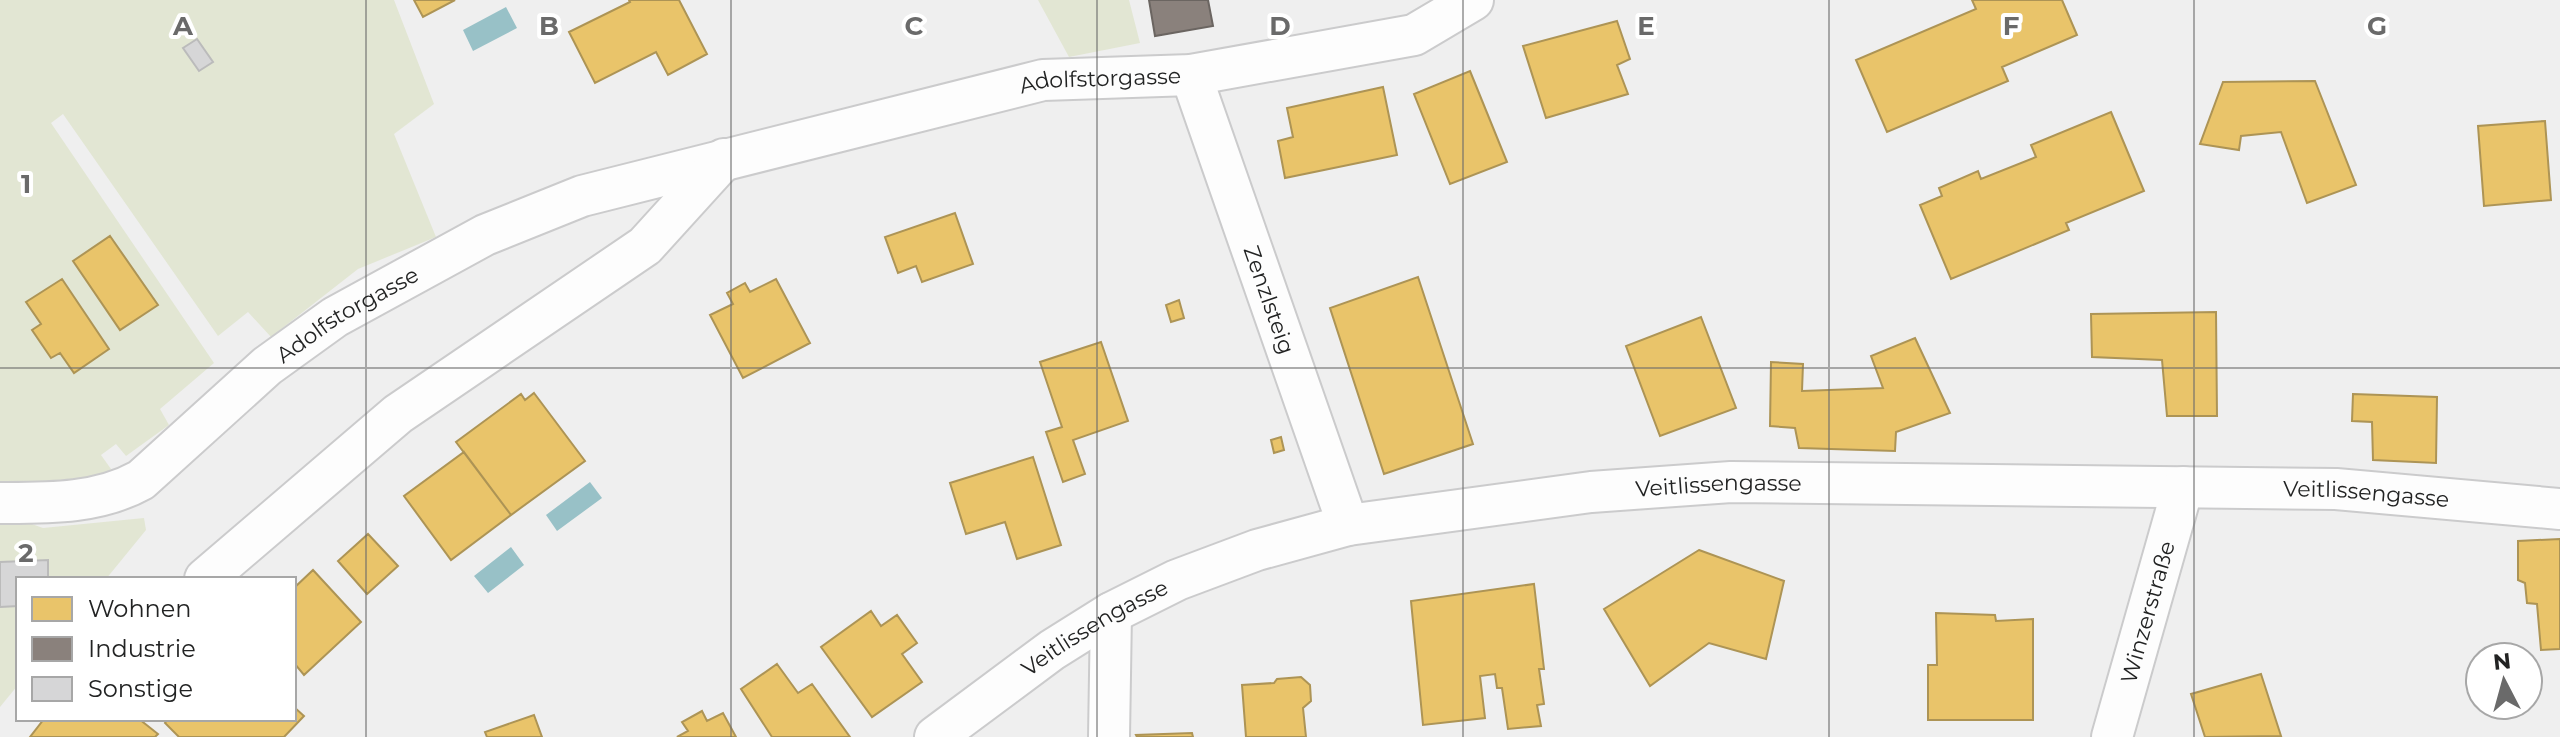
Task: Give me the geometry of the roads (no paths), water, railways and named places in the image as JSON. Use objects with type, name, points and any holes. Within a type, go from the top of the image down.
[{"type":"street","name":"Adolfstorgasse","points":[[0,503],[96,498],[123,490],[141,480],[267,366],[335,317],[485,235],[582,196],[1043,80],[1191,75],[1414,35],[1473,0]]},
{"type":"street","name":"Zenzlsteig","points":[[1191,75],[1348,525]]},
{"type":"street","points":[[207,577],[398,414],[645,246],[724,159]]},
{"type":"street","name":"Veitlissengasse","points":[[935,737],[1052,650],[1111,613],[1177,580],[1257,550],[1348,525],[1591,492],[1731,482],[2336,489],[2560,509]]},
{"type":"street","name":"Winzerstraße","points":[[2112,737],[2183,487]]},
{"type":"street","points":[[1109,737],[1111,613]]},
{"type":"water","points":[[506,7],[517,28],[473,51],[463,30]]},
{"type":"water","points":[[590,482],[602,498],[557,531],[546,515]]},
{"type":"water","points":[[511,547],[524,565],[488,593],[474,576]]}]
